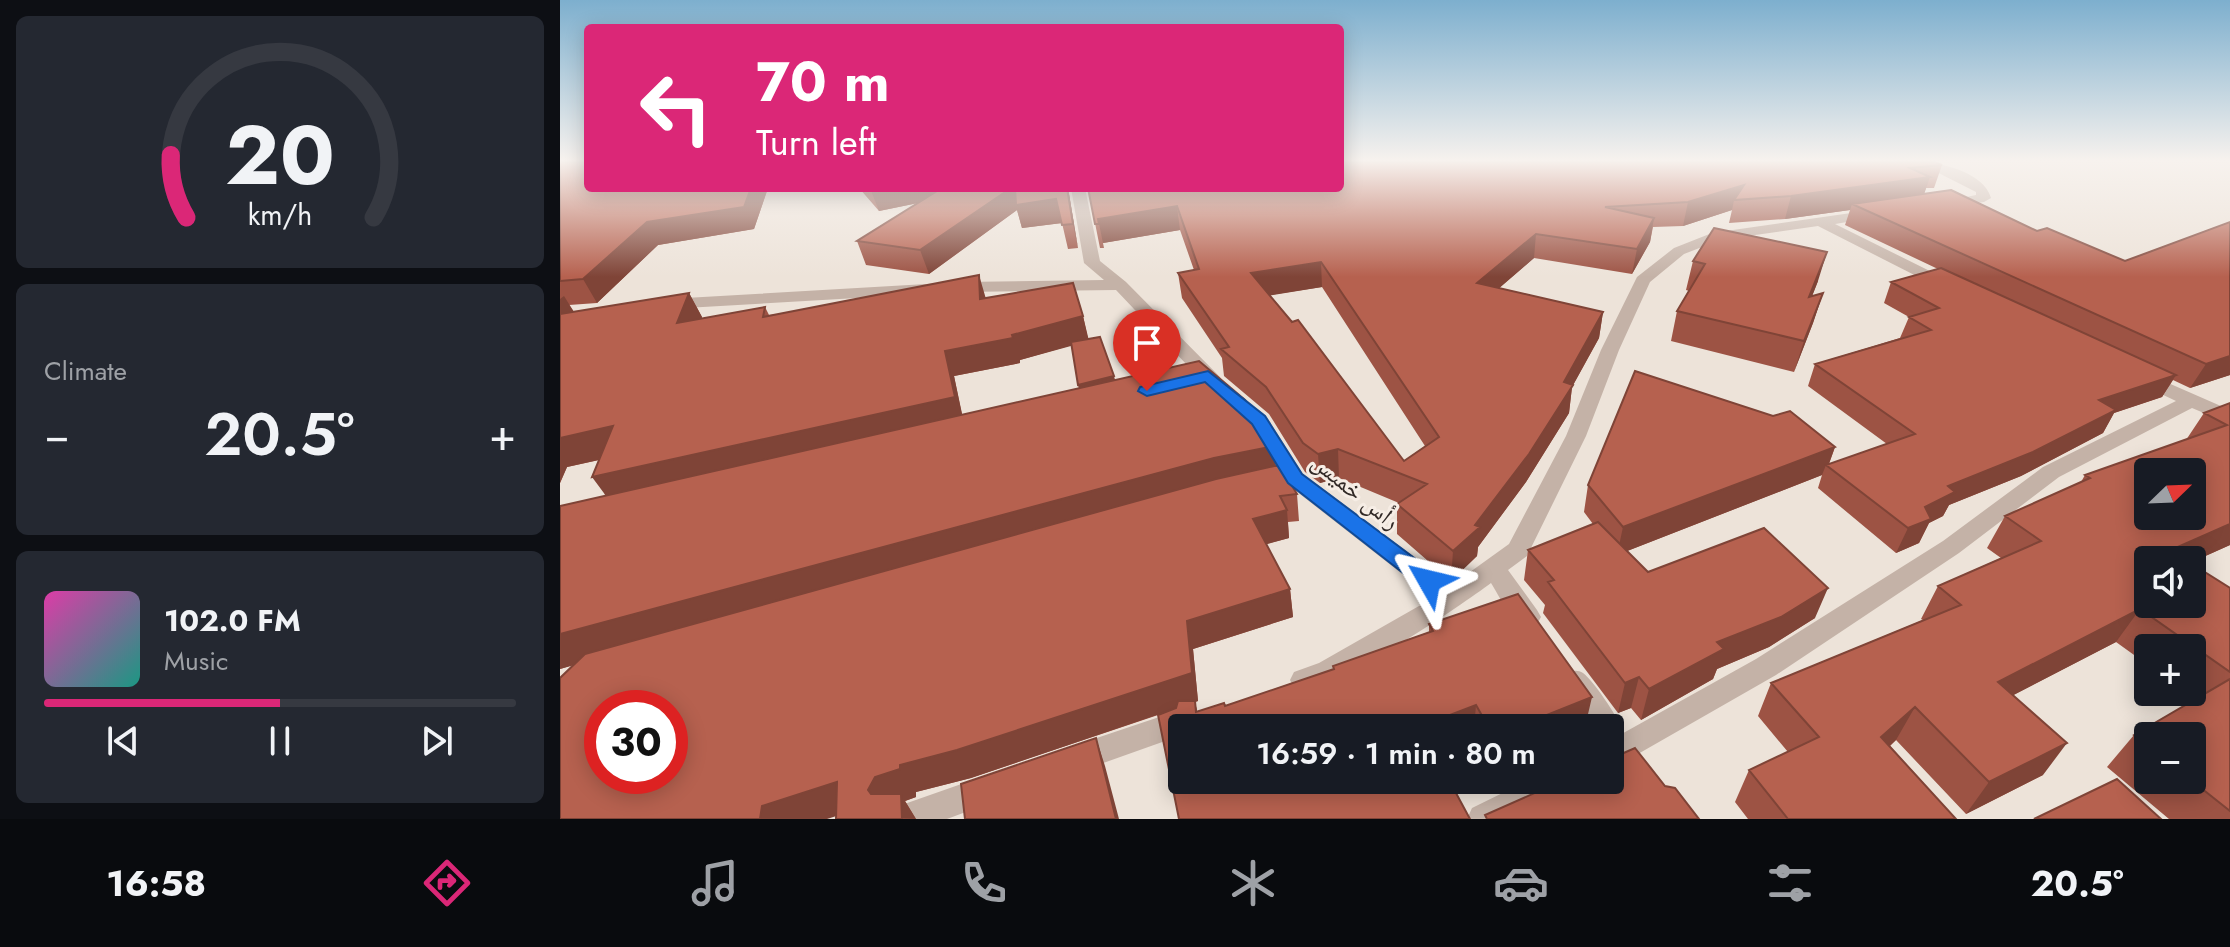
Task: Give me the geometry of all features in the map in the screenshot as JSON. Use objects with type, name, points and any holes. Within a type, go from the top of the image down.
[{"type":"street","name":"رأس خميس","points":[[1080,200],[1092,263],[1120,285],[1208,376],[1259,420],[1295,479],[1452,599]]},
{"type":"street","points":[[1927,208],[1971,200]]},
{"type":"street","points":[[1285,686],[1329,671],[1452,599],[1518,550],[1576,436],[1610,350],[1643,280],[1679,251],[1717,236],[1896,211]]},
{"type":"street","points":[[1819,221],[1960,292]]},
{"type":"street","points":[[645,306],[961,287],[1120,285]]},
{"type":"street","points":[[2133,374],[2230,418]]},
{"type":"street","points":[[1177,384],[1208,376]]},
{"type":"street","points":[[1624,745],[1779,659],[1951,547],[2051,472],[2191,401]]},
{"type":"street","points":[[1265,486],[1295,479]]},
{"type":"street","points":[[1493,568],[1546,642]]},
{"type":"street","points":[[1563,666],[1595,714]]},
{"type":"street","points":[[1052,767],[1168,727]]},
{"type":"street","points":[[904,819],[1008,782]]},
{"type":"street","points":[[1483,819],[1533,794]]},
{"type":"building","points":[[560,200],[746,200],[744,207],[647,222],[583,279],[560,281]]},
{"type":"building","points":[[922,200],[993,200],[920,250],[857,241]]},
{"type":"building","points":[[1016,200],[1048,200],[1016,205]]},
{"type":"building","points":[[1056,200],[1069,200],[1073,224],[1062,225]]},
{"type":"building","points":[[1090,200],[1694,200],[1605,207],[1654,218],[1637,249],[1536,234],[1477,283],[1603,312],[1564,382],[1573,385],[1529,454],[1475,525],[1480,527],[1453,551],[1397,504],[1427,484],[1338,449],[1318,454],[1303,443],[1266,387],[1221,349],[1229,347],[1178,273],[1199,269],[1177,206],[1098,219],[1099,224],[1095,224]],"holes":[[[1321,262],[1439,437],[1404,461],[1298,320],[1292,322],[1251,273]]]},
{"type":"building","points":[[1879,200],[1972,200],[2037,231],[2047,228],[2125,261],[2230,222],[2230,356],[2206,364],[1852,204]]},
{"type":"building","points":[[1714,228],[1827,252],[1809,297],[1823,293],[1804,341],[1677,311],[1705,264],[1693,261]]},
{"type":"building","points":[[1941,268],[2176,375],[2099,400],[2116,410],[2033,452],[1948,486],[1955,492],[1925,507],[1931,519],[1908,528],[1826,465],[1915,434],[1815,364],[1931,330],[1909,317],[1939,308],[1891,282]]},
{"type":"building","points":[[979,275],[980,299],[1073,283],[1083,316],[1012,335],[1013,338],[945,351],[955,397],[592,477],[613,426],[560,438],[560,314],[689,293],[677,323],[765,307],[763,317]]},
{"type":"building","points":[[1100,337],[1114,376],[1078,385],[1071,342]]},
{"type":"building","points":[[1199,361],[1245,400],[1274,446],[1214,458],[560,634],[560,506]]},
{"type":"building","points":[[1635,371],[1773,416],[1790,411],[1835,447],[1623,527],[1588,485]]},
{"type":"building","points":[[2230,403],[2230,524],[2180,546],[2134,546],[2134,612],[1998,682],[2067,743],[1989,782],[1915,707],[1881,737],[1956,819],[1788,819],[1749,770],[1819,737],[1771,683],[1961,605],[1938,586],[2041,541],[2005,516],[2090,478],[2085,475],[2227,425],[2204,413]]},
{"type":"building","points":[[1288,463],[1280,466],[1297,494],[1280,496],[1287,510],[1253,519],[1290,589],[1187,621],[1192,673],[957,750],[900,765],[900,769],[875,777],[868,790],[871,794],[901,794],[902,819],[836,819],[837,782],[762,806],[760,819],[560,819],[560,678],[585,654],[1216,479]]},
{"type":"building","points":[[1598,522],[1648,572],[1764,528],[1828,588],[1781,617],[1717,642],[1724,649],[1649,689],[1639,677],[1625,683],[1548,582],[1554,580],[1528,550]]},
{"type":"building","points":[[2206,573],[2230,588],[2230,672],[2206,655],[2206,634],[2176,634],[2153,618],[2206,618]]},
{"type":"building","points":[[1518,594],[1592,697],[1549,714],[1481,714],[1476,705],[1452,714],[1168,714],[1168,765],[1158,715],[1176,708],[1178,701],[1195,701],[1196,712],[1224,703],[1225,706],[1433,631],[1429,624]]},
{"type":"building","points":[[2230,679],[2230,811],[2206,792],[2206,722],[2156,722],[2184,706],[2206,706],[2206,693]]},
{"type":"building","points":[[1096,738],[1116,819],[965,819],[961,784]]},
{"type":"building","points":[[1635,748],[1665,786],[1675,788],[1699,819],[1487,819],[1485,815],[1532,794],[1624,794],[1624,753]]},
{"type":"building","points":[[2117,779],[2161,819],[2034,819]]},
{"type":"building","points":[[1174,794],[1457,794],[1470,819],[1179,819]]},
{"type":"route","points":[[1147,391],[1208,376],[1259,420],[1295,479],[1429,581]]}]
